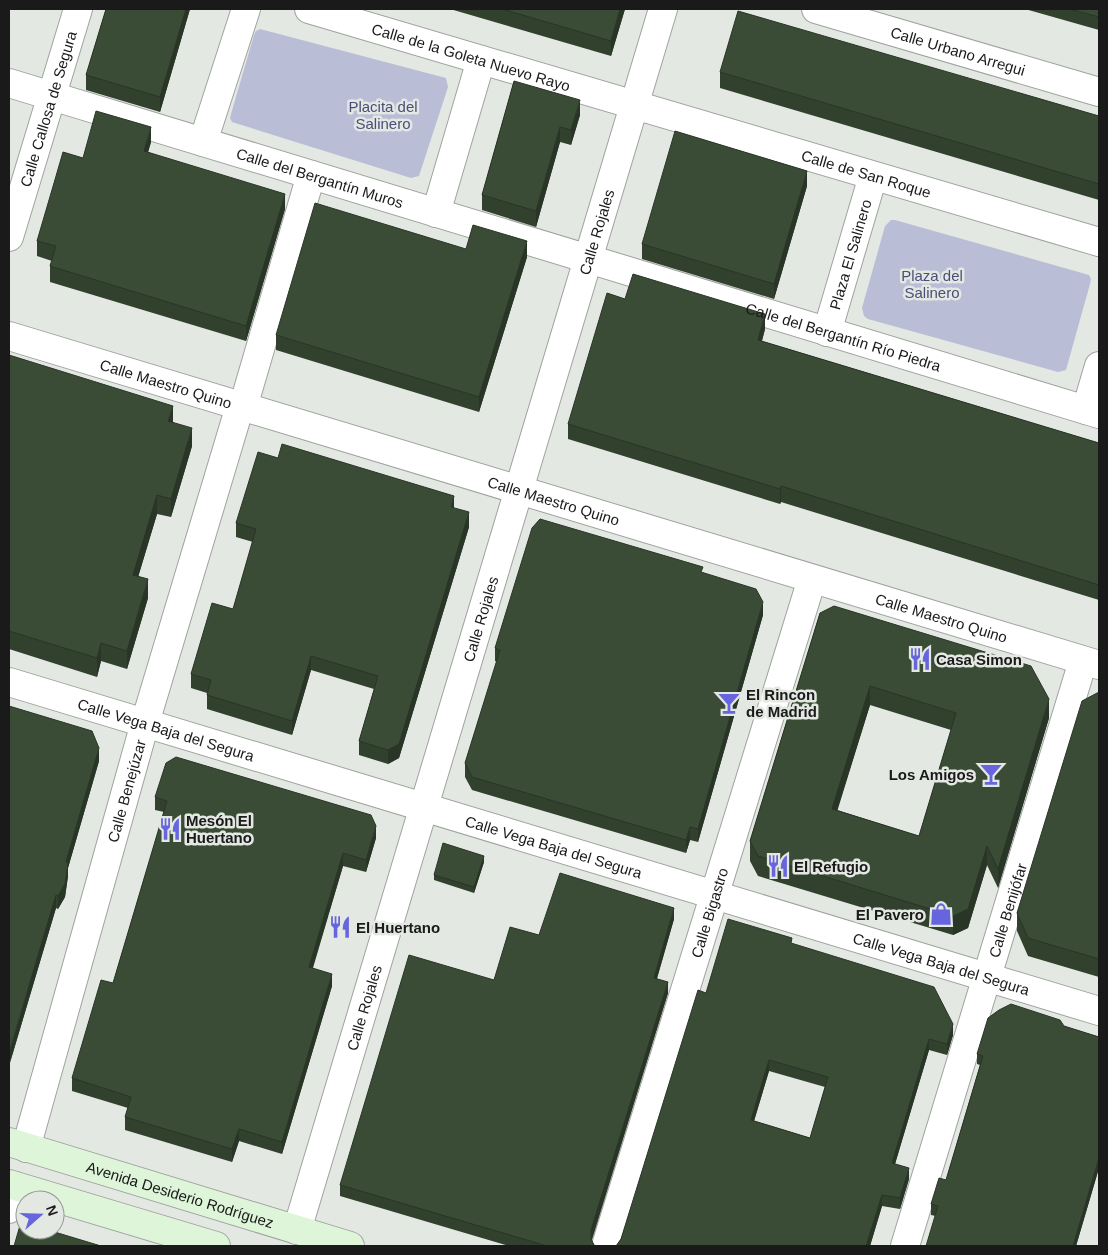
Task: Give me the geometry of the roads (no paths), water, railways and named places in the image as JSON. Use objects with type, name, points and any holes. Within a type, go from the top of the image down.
[{"type":"street","name":"Calle Callosa de Segura","points":[[9,237],[78,9]]},
{"type":"street","points":[[202,142],[246,9]]},
{"type":"street","name":"Calle de la Goleta Nuevo Rayo","points":[[309,9],[364,16],[481,60],[634,105]]},
{"type":"street","name":"Calle Rojales","points":[[297,1230],[663,9]]},
{"type":"street","name":"Calle Urbano Arregui","points":[[816,9],[1099,92]]},
{"type":"street","points":[[436,213],[481,60]]},
{"type":"street","name":"Calle del Bergantín Muros","points":[[9,83],[588,259]]},
{"type":"street","name":"Calle de San Roque","points":[[634,105],[1099,242]]},
{"type":"street","name":"Calle Benejúzar","points":[[17,1145],[312,175]]},
{"type":"street","name":"Plaza El Salinero","points":[[827,332],[873,176]]},
{"type":"street","name":"Calle del Bergantín Río Piedra","points":[[588,259],[1093,412]]},
{"type":"street","name":"Calle Maestro Quino","points":[[9,336],[1091,663]]},
{"type":"street","points":[[1093,412],[1099,366]]},
{"type":"street","name":"Calle Bigastro","points":[[606,1246],[812,579]]},
{"type":"street","name":"Calle Benijófar","points":[[905,1246],[986,977],[1091,663]]},
{"type":"street","name":"Calle Vega Baja del Segura","points":[[9,682],[1099,1011]]},
{"type":"street","name":"Avenida Desiderio Rodríguez","points":[[17,1145],[350,1246]]},
{"type":"street","points":[[11,1193],[216,1246]]},
{"type":"place","name":"Casa Simon","points":[[920,659]]},
{"type":"place","name":"El Rincon de Madrid","points":[[729,703]]},
{"type":"place","name":"Los Amigos","points":[[991,774]]},
{"type":"place","name":"Mesón El Huertano","points":[[170,829]]},
{"type":"place","name":"El Refugio","points":[[778,866]]},
{"type":"place","name":"El Pavero","points":[[941,914]]},
{"type":"place","name":"El Huertano","points":[[340,927]]},
{"type":"park label","name":"Placita del Salinero","points":[[383,114]]},
{"type":"park label","name":"Plaza del Salinero","points":[[932,284]]}]
